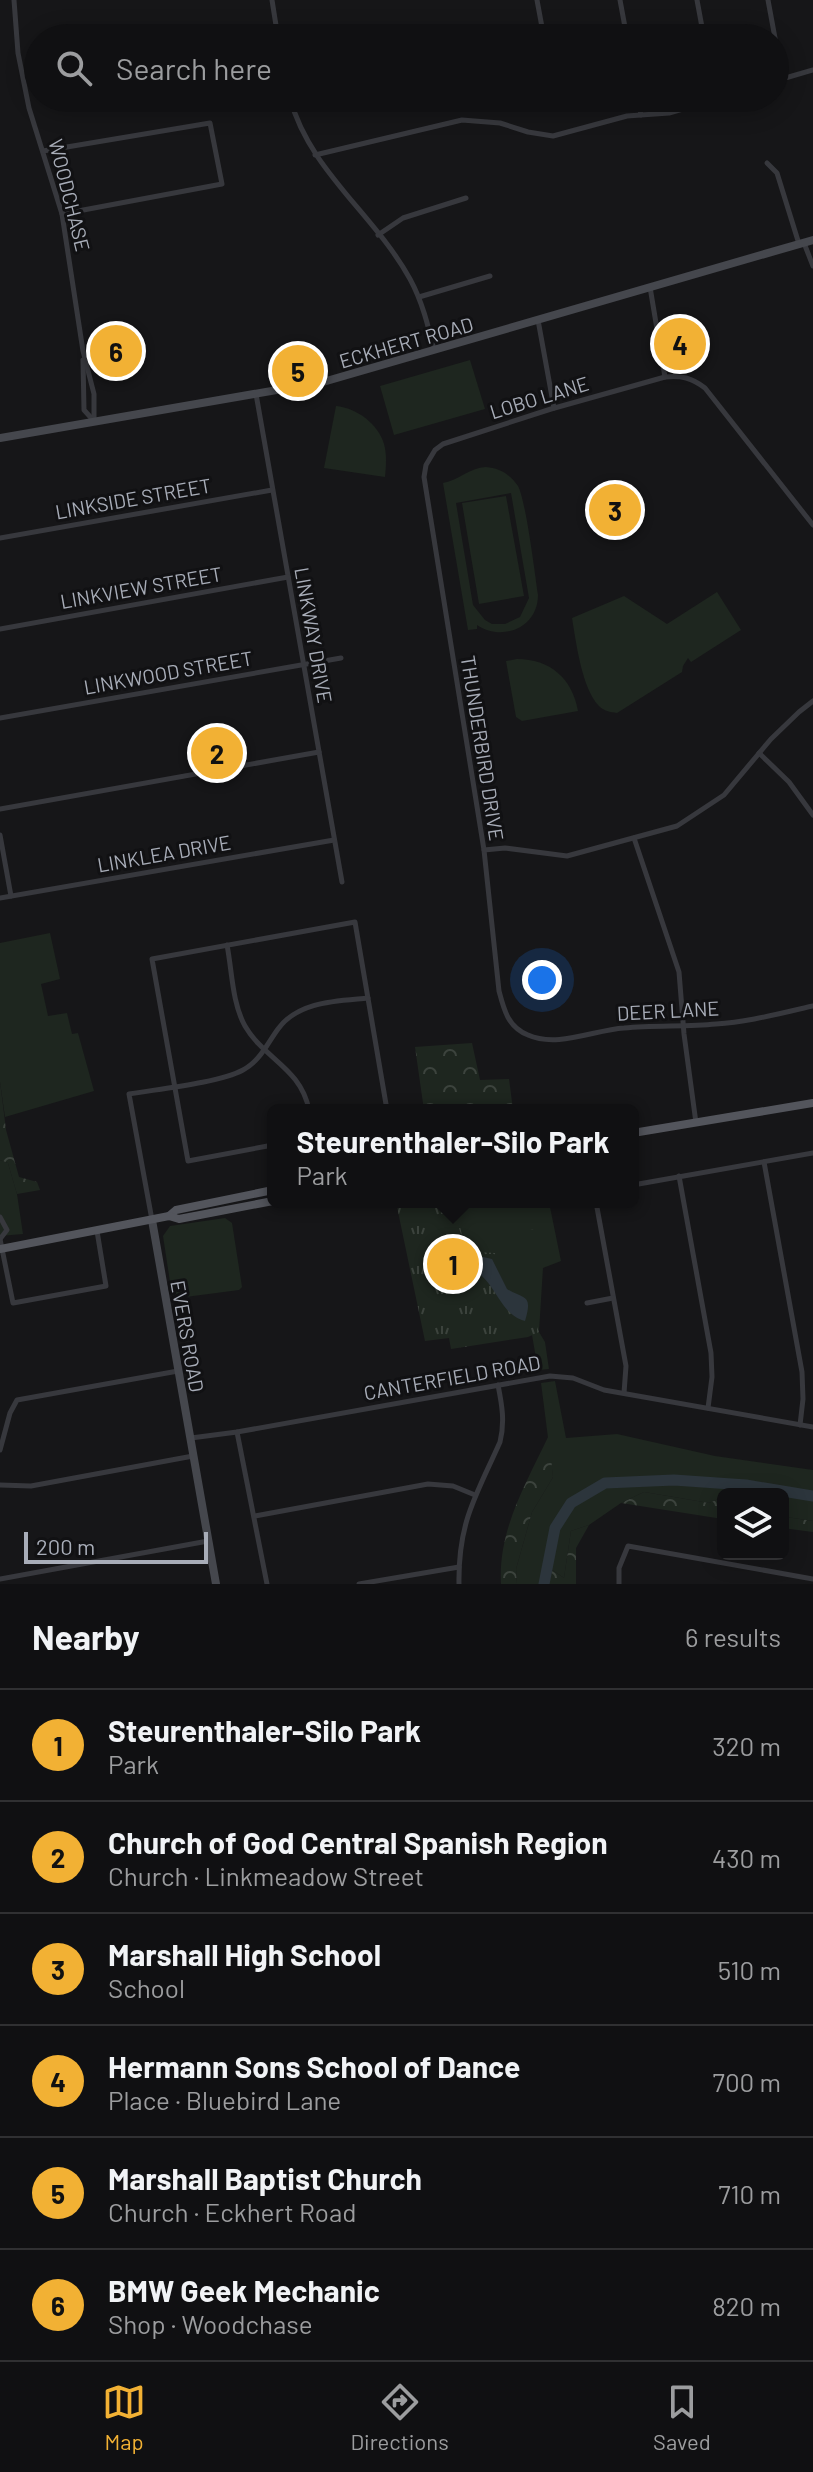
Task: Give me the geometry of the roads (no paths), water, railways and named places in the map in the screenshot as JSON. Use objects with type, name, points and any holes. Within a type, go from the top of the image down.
[{"type":"main road","name":"ECKHERT ROAD","points":[[0,438],[323,382],[805,243]]},
{"type":"main road","points":[[639,1132],[813,1103]]},
{"type":"main road","points":[[1,1244],[152,1220],[169,1216],[176,1210],[267,1191]]},
{"type":"main road","points":[[169,1216],[179,1219],[267,1202]]},
{"type":"main road","name":"EVERS ROAD","points":[[152,1220],[216,1584]]},
{"type":"street","name":"WOODCHASE","points":[[14,0],[24,84]]},
{"type":"street","points":[[272,0],[276,24]]},
{"type":"street","points":[[537,0],[541,24]]},
{"type":"street","points":[[620,0],[624,24]]},
{"type":"street","points":[[697,0],[701,24]]},
{"type":"street","points":[[768,0],[772,24]]},
{"type":"street","points":[[789,77],[813,70]]},
{"type":"street","name":"WOODCHASE","points":[[30,112],[62,214],[83,351],[94,394],[94,421]]},
{"type":"street","points":[[295,112],[302,133],[315,155],[404,270],[419,297],[434,351]]},
{"type":"street","points":[[315,155],[462,120],[500,123],[553,136],[641,115],[672,112]]},
{"type":"street","points":[[43,151],[210,123],[222,184],[62,214]]},
{"type":"street","points":[[767,163],[777,173],[813,266]]},
{"type":"street","points":[[378,235],[403,218],[466,198]]},
{"type":"street","points":[[419,297],[490,276]]},
{"type":"street","points":[[650,287],[665,377],[689,378],[705,388],[813,525]]},
{"type":"street","points":[[538,320],[554,408]]},
{"type":"street","name":"WOODCHASE","points":[[83,351],[84,410],[94,421]]},
{"type":"street","name":"LOBO LANE","points":[[429,460],[443,444],[665,377]]},
{"type":"street","name":"LINKWAY DRIVE","points":[[256,394],[342,882]]},
{"type":"street","name":"THUNDERBIRD DRIVE","points":[[429,460],[423,486],[484,850],[499,990],[510,1022],[526,1035]]},
{"type":"street","name":"LINKSIDE STREET","points":[[0,538],[272,490]]},
{"type":"street","name":"LINKVIEW STREET","points":[[0,629],[288,577]]},
{"type":"street","name":"LINKWOOD STREET","points":[[0,718],[341,658]]},
{"type":"street","points":[[484,850],[505,848],[567,856],[669,829],[692,818],[724,795],[788,721],[813,701]]},
{"type":"street","points":[[0,809],[319,752]]},
{"type":"street","points":[[759,753],[789,782],[813,815]]},
{"type":"street","points":[[0,835],[11,896]]},
{"type":"street","points":[[634,838],[679,972],[696,1123]]},
{"type":"street","name":"LINKLEA DRIVE","points":[[0,898],[334,840]]},
{"type":"street","points":[[267,1146],[188,1161],[152,959],[355,922],[386,1104]]},
{"type":"street","points":[[227,945],[239,1012],[246,1028],[299,1082],[307,1104]]},
{"type":"street","points":[[174,1086],[236,1074],[251,1065],[283,1022],[297,1011],[335,1001],[368,998]]},
{"type":"street","name":"DEER LANE","points":[[526,1035],[555,1040],[628,1027],[747,1020],[813,1006]]},
{"type":"street","name":"EVERS ROAD","points":[[152,1220],[129,1094],[174,1086]]},
{"type":"street","points":[[639,1184],[813,1153]]},
{"type":"street","points":[[764,1162],[802,1372],[800,1425]]},
{"type":"street","points":[[679,1176],[711,1353],[708,1408]]},
{"type":"street","points":[[597,1208],[626,1366],[624,1393]]},
{"type":"street","points":[[0,1217],[7,1230],[1,1244],[13,1303],[106,1286],[96,1230]]},
{"type":"street","points":[[587,1303],[614,1298]]},
{"type":"street","points":[[0,1450],[10,1413],[17,1400],[178,1371]]},
{"type":"street","name":"CANTERFIELD ROAD","points":[[190,1438],[542,1376],[573,1378],[604,1390],[813,1427]]},
{"type":"street","points":[[459,1584],[461,1538],[475,1495],[503,1430],[498,1385]]},
{"type":"street","points":[[237,1432],[267,1584]]},
{"type":"street","points":[[0,1485],[31,1486],[193,1456]]},
{"type":"street","points":[[255,1516],[428,1484],[453,1486],[475,1495]]},
{"type":"street","points":[[0,1579],[208,1541]]},
{"type":"street","points":[[619,1584],[619,1568],[628,1546],[813,1579]]},
{"type":"street","points":[[359,1584],[459,1567]]},
{"type":"waterway","points":[[544,1584],[555,1528],[571,1503],[605,1483],[674,1480],[746,1485],[813,1496]]},
{"type":"place","name":"Hermann Sons School of Dance","points":[[680,344]]},
{"type":"place","name":"BMW Geek Mechanic","points":[[116,351]]},
{"type":"place","name":"Marshall Baptist Church","points":[[298,371]]},
{"type":"place","name":"Marshall High School","points":[[615,510]]},
{"type":"place","name":"Church of God Central Spanish Region","points":[[217,753]]},
{"type":"place","name":"Steurenthaler-Silo Park","points":[[453,1264]]}]
